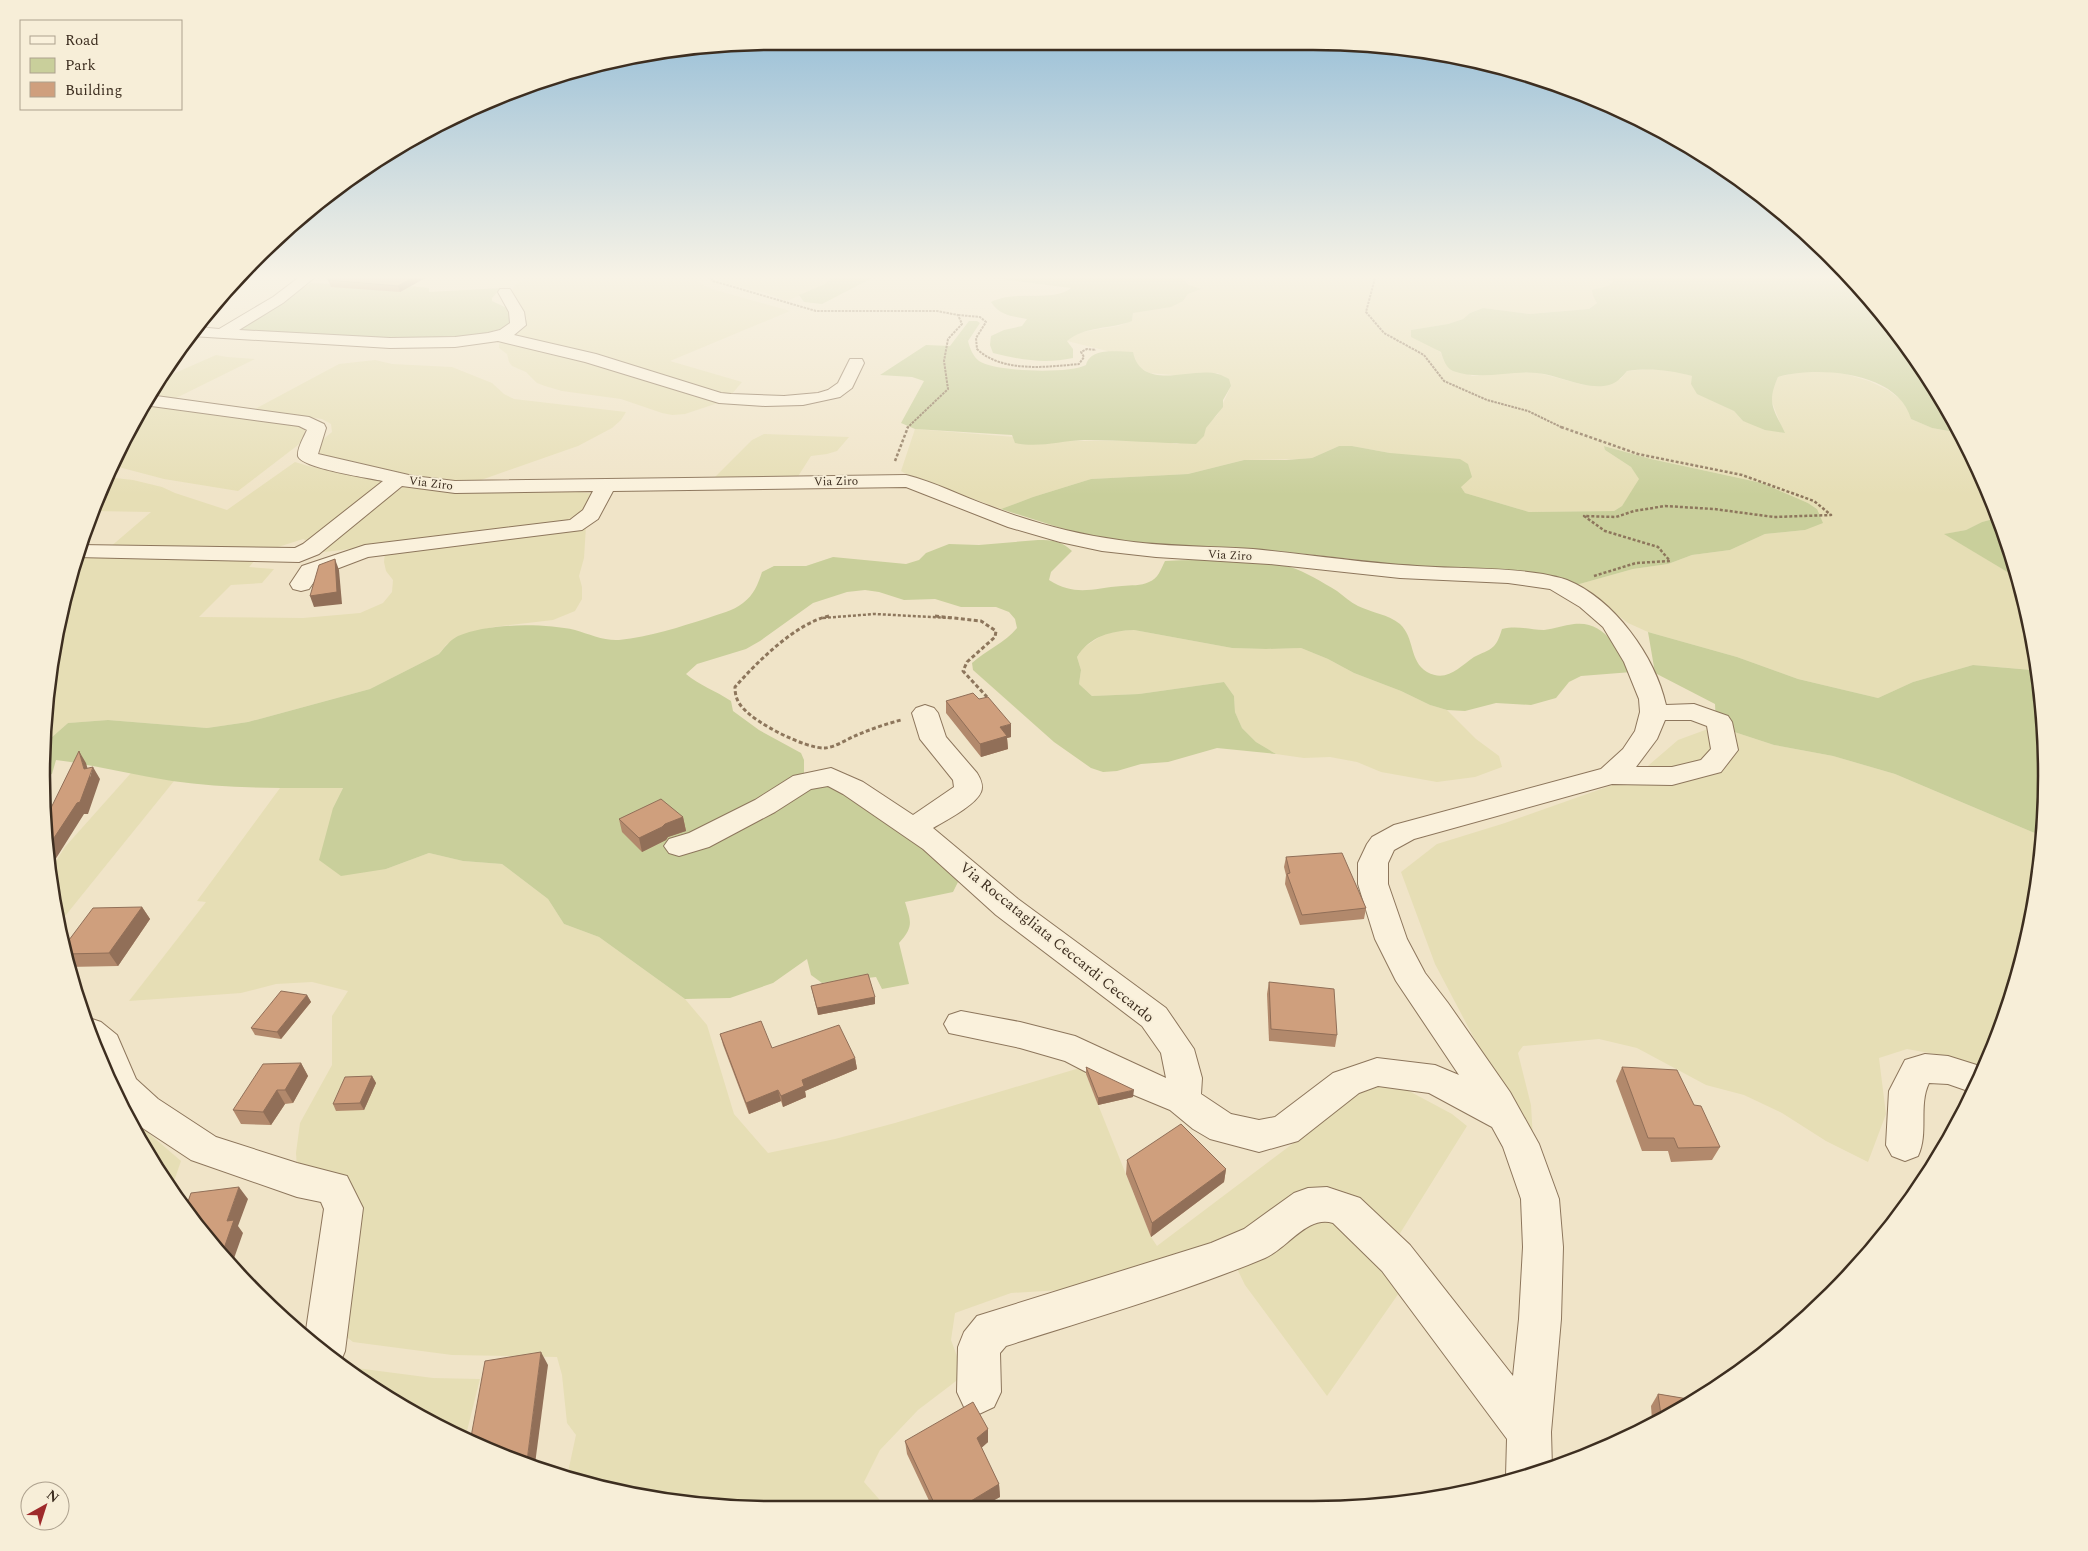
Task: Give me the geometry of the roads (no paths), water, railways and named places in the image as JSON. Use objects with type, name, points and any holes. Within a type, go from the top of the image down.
[{"type":"street","points":[[558,350],[590,358],[719,398],[739,400],[792,401],[834,393],[844,387],[856,363]]},
{"type":"street","name":"Via Ziro","points":[[154,401],[303,422],[317,428],[308,450],[308,457],[320,462],[398,479],[454,487],[906,480],[923,484],[982,510],[1078,540],[1117,547],[1169,553],[1269,557],[1398,572],[1492,574],[1558,584],[1607,616],[1618,629],[1634,655],[1651,697],[1653,712]]},
{"type":"street","points":[[86,551],[299,555],[311,550],[398,479]]},
{"type":"street","points":[[301,584],[310,571],[365,551],[574,526],[584,522],[592,514],[605,486]]},
{"type":"street","points":[[1529,1467],[1529,1432],[1540,1319],[1542,1247],[1540,1199],[1520,1144],[1462,1051],[1436,1012],[1412,981],[1391,939],[1373,884],[1373,863],[1382,844],[1404,832],[1611,775],[1672,776],[1711,766],[1725,750],[1719,722],[1694,712],[1653,712],[1644,740],[1631,757],[1611,775]]},
{"type":"street","points":[[913,828],[948,806],[968,790],[967,779],[933,739],[925,713]]},
{"type":"street","name":"Via Roccatagliata Ceccardi Ceccardo","points":[[679,846],[699,840],[765,806],[803,782],[831,777],[854,788],[934,842],[1007,907],[1154,1017],[1177,1050],[1184,1078],[1183,1100]]},
{"type":"street","points":[[961,1024],[1020,1035],[1074,1050],[1130,1078],[1183,1100],[1206,1118],[1223,1128],[1259,1136],[1285,1130],[1346,1083],[1361,1076],[1377,1072],[1435,1079],[1504,1117]]},
{"type":"street","points":[[101,1041],[105,1045],[120,1085]]},
{"type":"street","points":[[1435,1079],[1450,1070],[1462,1051]]},
{"type":"street","points":[[1905,1145],[1907,1092],[1917,1070],[1932,1067],[1951,1069],[1972,1078]]},
{"type":"street","points":[[121,1088],[145,1110],[204,1149],[297,1180],[332,1188],[344,1208],[325,1344]]},
{"type":"street","points":[[979,1392],[979,1347],[992,1330],[1214,1260],[1258,1242],[1308,1205],[1327,1204],[1346,1210],[1396,1258],[1529,1432]]}]
